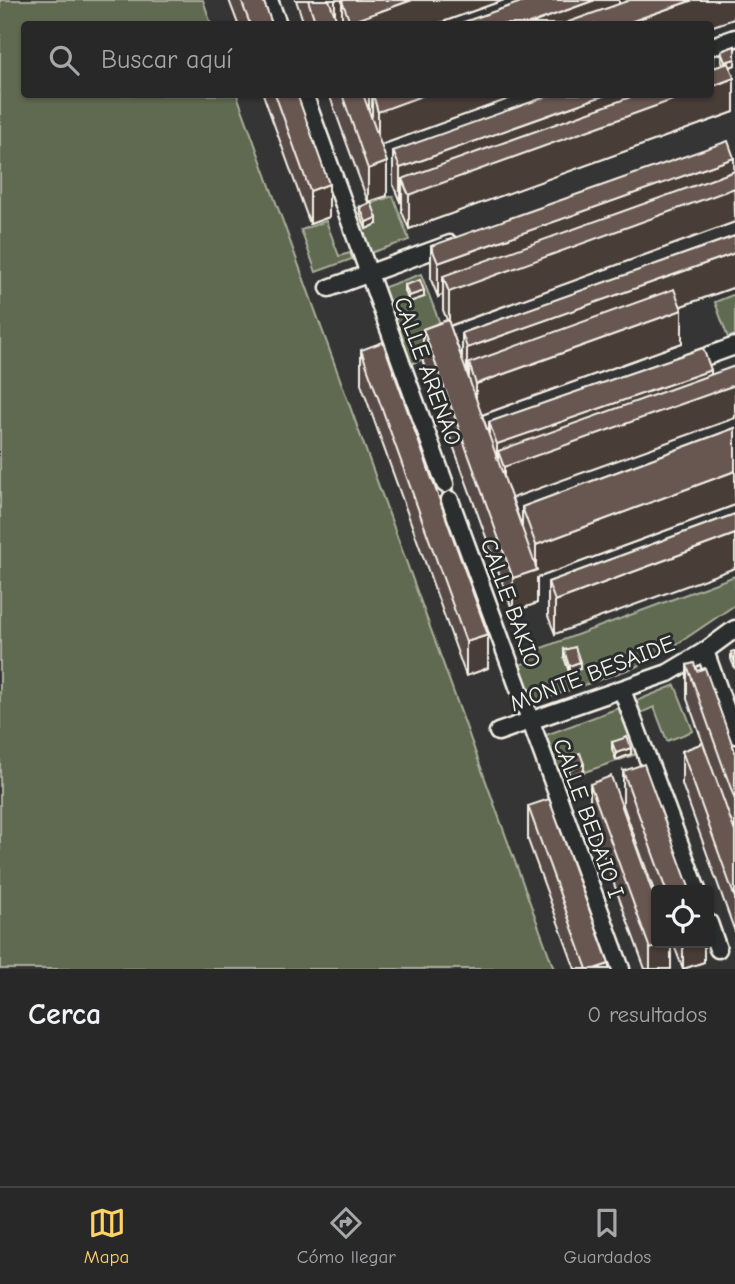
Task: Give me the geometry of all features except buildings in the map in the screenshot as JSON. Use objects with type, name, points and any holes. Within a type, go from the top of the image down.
[{"type":"street","points":[[269,0],[277,21]]},
{"type":"street","points":[[714,46],[735,38]]},
{"type":"street","name":"CALLE ARENAO","points":[[304,98],[447,492]]},
{"type":"street","points":[[329,288],[460,240]]},
{"type":"street","points":[[670,369],[735,346]]},
{"type":"street","name":"CALLE BAKIO","points":[[447,492],[529,721]]},
{"type":"street","name":"MONTE BESAIDE","points":[[498,733],[668,673],[735,629]]},
{"type":"street","points":[[705,651],[735,735]]},
{"type":"street","points":[[622,690],[695,885]]},
{"type":"street","name":"CALLE BEDAIO I","points":[[529,721],[621,969]]},
{"type":"street","points":[[714,936],[719,949]]},
{"type":"green space","points":[[0,0],[203,0],[210,21],[21,21],[21,98],[238,98],[554,969],[0,969]]},
{"type":"green space","points":[[393,196],[409,240],[370,253],[354,209]]},
{"type":"green space","points":[[326,221],[339,256],[350,253],[352,259],[316,272],[301,230]]},
{"type":"green space","points":[[421,274],[450,350],[410,364],[382,288]]},
{"type":"green space","points":[[735,294],[735,335],[728,338],[715,302]]},
{"type":"green space","points":[[735,576],[735,605],[652,661],[533,703],[519,665],[531,661],[528,653]]},
{"type":"green space","points":[[675,685],[693,731],[667,741],[654,707],[641,713],[636,701]]},
{"type":"green space","points":[[621,707],[637,754],[562,780],[546,735]]}]
